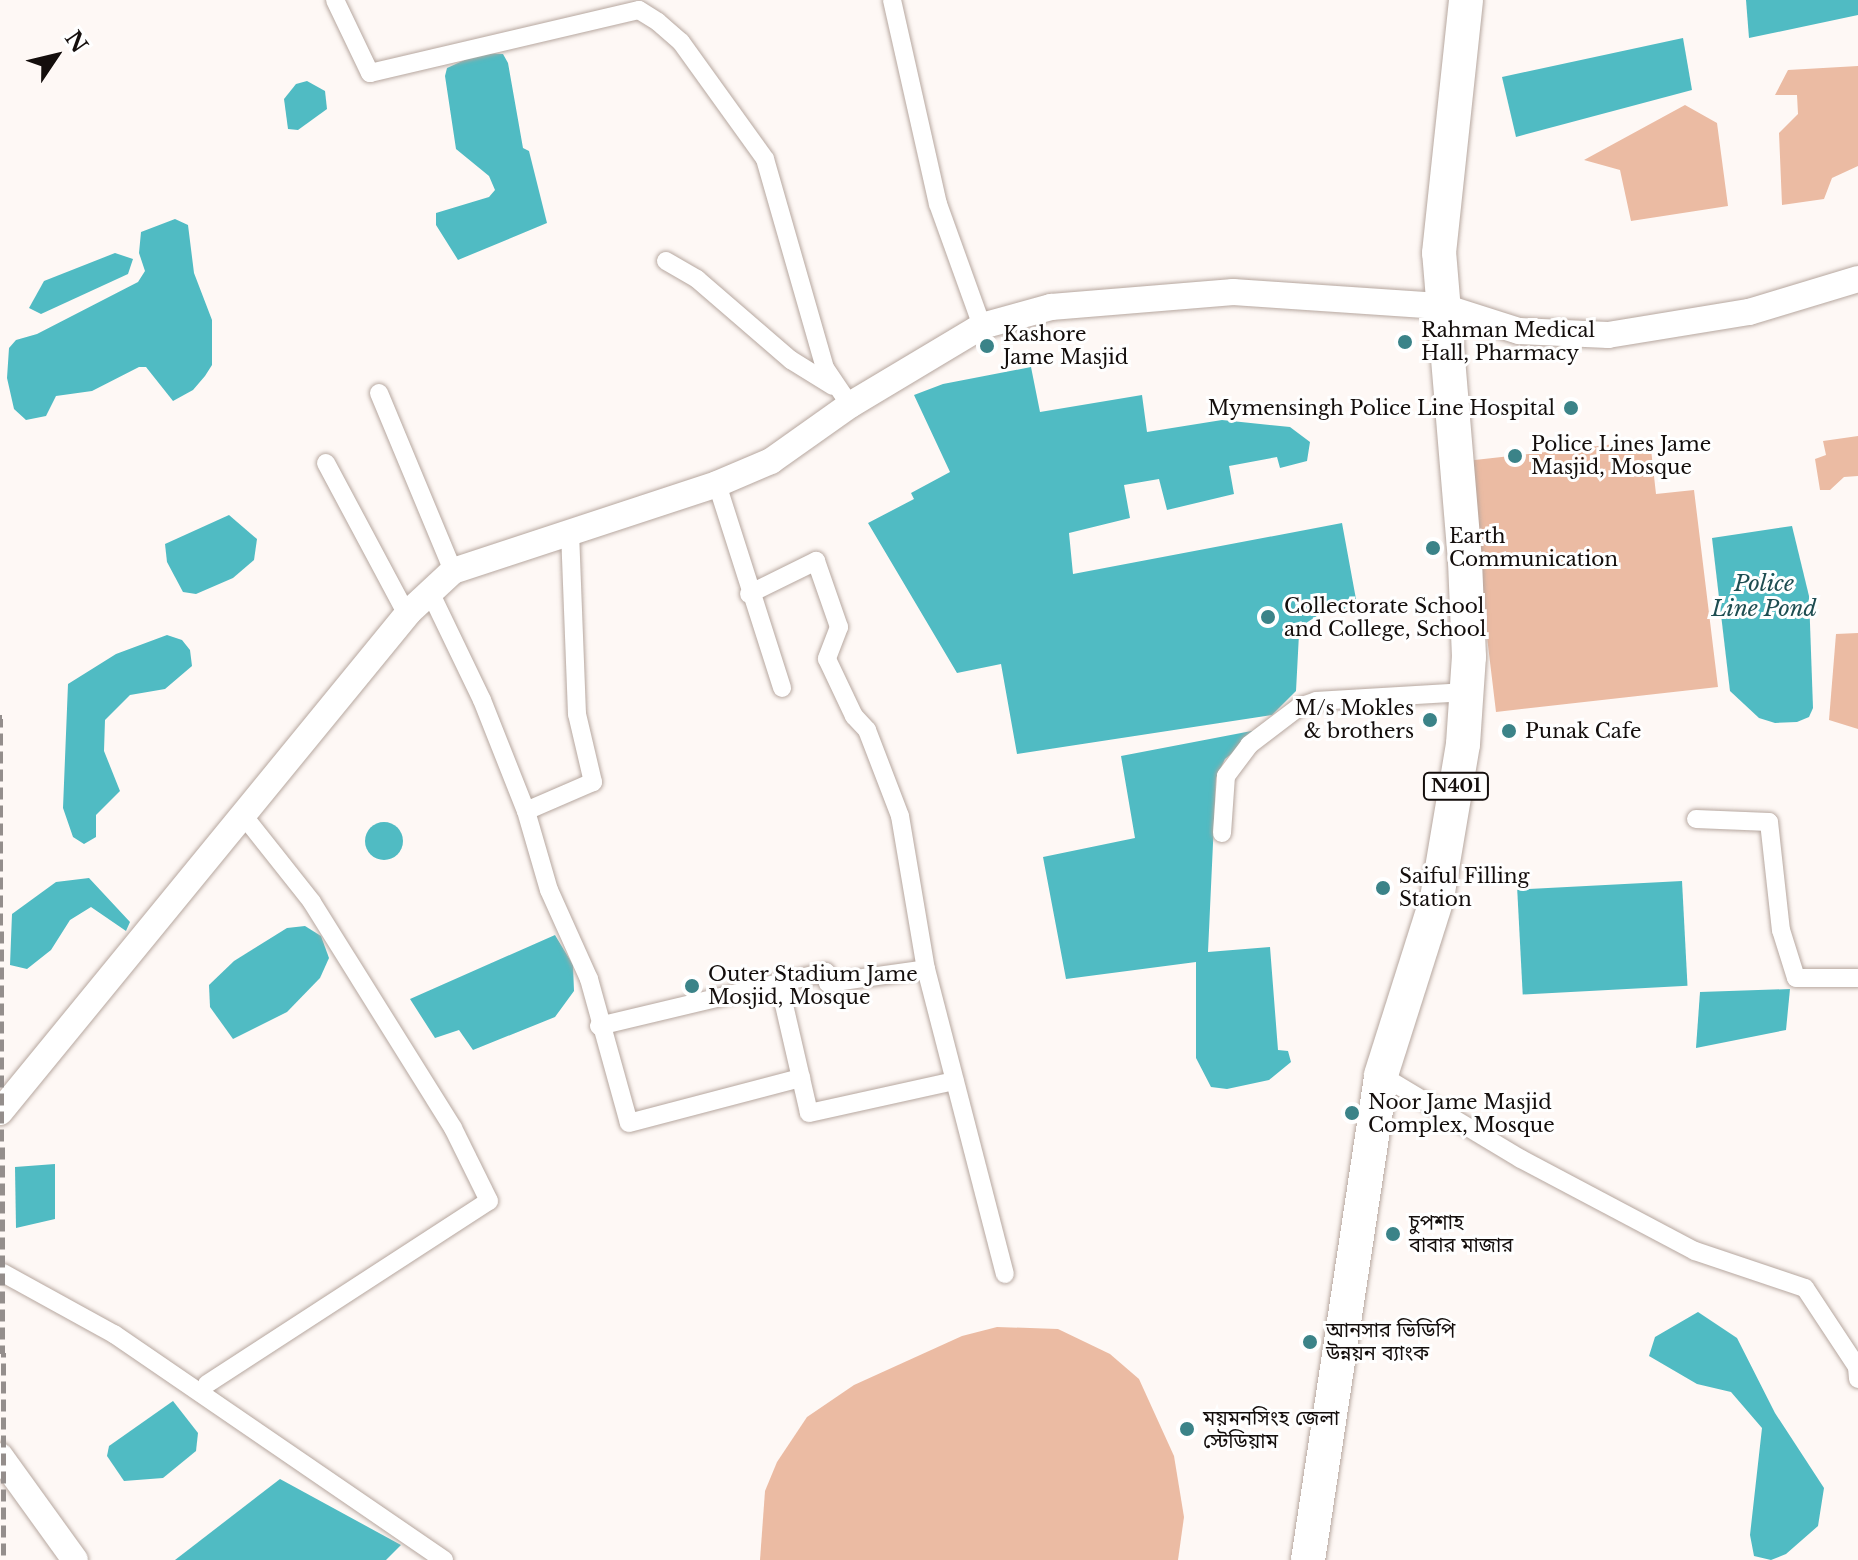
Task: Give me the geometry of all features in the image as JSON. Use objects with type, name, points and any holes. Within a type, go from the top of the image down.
[{"type":"highway","name":"N401","points":[[1308,1560],[1381,1075],[1437,898],[1466,692],[1465,561],[1440,306],[1444,171],[1466,0]]},
{"type":"street","points":[[335,0],[370,73],[639,10],[658,22],[681,42],[741,119],[765,159],[825,368],[845,397]]},
{"type":"street","points":[[892,0],[938,204],[982,326]]},
{"type":"street","points":[[666,261],[697,279],[713,297],[791,360],[845,397]]},
{"type":"street","points":[[0,1112],[407,615],[453,571],[717,484],[771,461],[845,397],[982,326],[1051,307],[1233,292],[1440,306],[1519,331],[1608,335],[1749,312],[1858,279]]},
{"type":"street","points":[[379,393],[453,571]]},
{"type":"street","points":[[326,463],[407,615]]},
{"type":"street","points":[[717,484],[749,594],[782,688]]},
{"type":"street","points":[[526,811],[593,782],[577,714],[570,532]]},
{"type":"street","points":[[749,594],[816,561],[839,627],[827,659],[854,716],[867,730],[900,816],[926,969],[1005,1274]]},
{"type":"street","points":[[430,592],[482,700],[526,811],[549,890],[589,979],[599,1026],[629,1123],[801,1078]]},
{"type":"street","points":[[1222,833],[1226,776],[1249,745],[1299,707],[1316,701],[1466,692]]},
{"type":"street","points":[[207,1384],[489,1201],[460,1141],[312,902],[243,815]]},
{"type":"street","points":[[1696,819],[1769,822],[1781,930],[1796,978],[1858,978]]},
{"type":"street","points":[[599,1026],[826,972],[828,983],[926,969]]},
{"type":"street","points":[[779,983],[809,1113],[955,1081]]},
{"type":"street","points":[[1381,1075],[1521,1159],[1695,1251],[1805,1288],[1857,1367],[1858,1379]]},
{"type":"street","points":[[3,1273],[114,1334],[444,1560]]},
{"type":"street","points":[[0,1456],[75,1560]]},
{"type":"shaded area","points":[[1858,66],[1858,166],[1832,178],[1824,199],[1782,205],[1779,133],[1798,114],[1797,95],[1775,95],[1788,70]]},
{"type":"shaded area","points":[[1685,105],[1717,123],[1728,206],[1631,221],[1620,170],[1584,160]]},
{"type":"shaded area","points":[[1858,436],[1858,476],[1844,477],[1830,490],[1820,490],[1815,459],[1826,455],[1823,441]]},
{"type":"shaded area","points":[[1650,440],[1656,494],[1694,490],[1718,687],[1496,712],[1466,461]]},
{"type":"shaded area","points":[[1858,633],[1858,729],[1829,720],[1836,634]]},
{"type":"shaded area","points":[[997,1327],[1058,1329],[1110,1354],[1139,1379],[1174,1456],[1184,1517],[1178,1560],[760,1560],[765,1491],[777,1462],[807,1417],[854,1385],[962,1336]]},
{"type":"water","points":[[1746,0],[1858,0],[1858,15],[1749,38]]},
{"type":"water","points":[[1683,38],[1692,90],[1516,137],[1502,77]]},
{"type":"water","points":[[480,53],[503,54],[508,63],[523,148],[529,151],[547,223],[458,260],[436,225],[436,213],[489,197],[495,190],[489,176],[456,149],[445,76],[447,68]]},
{"type":"water","points":[[307,81],[325,91],[327,109],[298,130],[288,129],[284,99],[296,84]]},
{"type":"water","points":[[175,219],[188,225],[194,273],[212,320],[212,365],[205,376],[193,390],[173,401],[146,367],[139,367],[92,391],[56,396],[46,416],[26,420],[14,409],[7,378],[9,348],[16,340],[37,334],[138,282],[145,271],[139,253],[141,232]]},
{"type":"water","points":[[115,253],[133,259],[128,274],[41,314],[29,308],[44,281]]},
{"type":"water","points":[[1031,367],[1040,412],[1142,395],[1147,432],[1222,420],[1290,427],[1310,442],[1307,461],[1280,468],[1277,457],[1229,466],[1234,494],[1167,510],[1159,479],[1124,485],[1130,518],[1069,533],[1073,574],[1342,523],[1358,610],[1320,614],[1306,623],[1299,634],[1296,691],[1272,715],[1017,754],[1001,664],[957,673],[868,523],[914,499],[911,493],[950,472],[914,395],[943,384]]},
{"type":"water","points":[[229,515],[257,539],[254,560],[233,578],[196,594],[183,592],[167,562],[165,544]]},
{"type":"water","name":"Police Line Pond","points":[[1792,526],[1809,596],[1813,708],[1809,717],[1797,722],[1775,723],[1759,718],[1730,691],[1712,538]]},
{"type":"water","points":[[167,635],[182,640],[190,650],[192,666],[165,689],[130,695],[105,720],[104,751],[120,791],[96,815],[96,837],[84,844],[73,837],[63,808],[68,684],[116,654]]},
{"type":"water","points":[[1262,729],[1225,759],[1216,778],[1208,952],[1270,947],[1278,1050],[1288,1051],[1291,1062],[1269,1080],[1227,1089],[1211,1087],[1196,1058],[1196,962],[1066,979],[1043,857],[1135,838],[1121,756]]},
{"type":"water","points":[[384,822],[397,828],[403,841],[397,854],[384,860],[371,854],[365,841],[371,828]]},
{"type":"water","points":[[89,878],[130,922],[126,931],[91,907],[70,920],[51,950],[27,969],[10,965],[12,914],[56,882]]},
{"type":"water","points":[[1682,881],[1687,986],[1523,994],[1517,890]]},
{"type":"water","points":[[305,926],[321,936],[329,958],[320,978],[287,1012],[233,1039],[210,1007],[209,985],[234,961],[287,928]]},
{"type":"water","points":[[555,935],[573,965],[574,991],[555,1017],[473,1050],[459,1030],[435,1038],[410,999]]},
{"type":"water","points":[[1790,989],[1786,1030],[1696,1048],[1700,992]]},
{"type":"water","points":[[55,1164],[55,1219],[16,1228],[15,1167]]},
{"type":"water","points":[[1698,1312],[1737,1338],[1775,1413],[1824,1488],[1818,1526],[1786,1554],[1771,1560],[1754,1556],[1750,1535],[1762,1428],[1731,1392],[1697,1384],[1649,1356],[1655,1337]]},
{"type":"water","points":[[173,1401],[198,1433],[196,1451],[163,1478],[124,1481],[107,1456],[109,1446]]},
{"type":"water","points":[[280,1479],[401,1545],[386,1560],[175,1560]]},
{"type":"railway","points":[[0,715],[4,1560]]},
{"type":"place","name":"Rahman Medical Hall, Pharmacy","points":[[1405,342]]},
{"type":"place","name":"Kashore Jame Masjid","points":[[987,346]]},
{"type":"place","name":"Mymensingh Police Line Hospital","points":[[1571,408]]},
{"type":"place","name":"Police Lines Jame Masjid, Mosque","points":[[1515,456]]},
{"type":"place","name":"Earth Communication","points":[[1433,548]]},
{"type":"place","name":"Collectorate School and College, School","points":[[1268,617]]},
{"type":"place","name":"M/s Mokles & brothers","points":[[1430,720]]},
{"type":"place","name":"Punak Cafe","points":[[1509,731]]},
{"type":"place","name":"Saiful Filling Station","points":[[1383,888]]},
{"type":"place","name":"Outer Stadium Jame Mosjid, Mosque","points":[[692,986]]},
{"type":"place","name":"Noor Jame Masjid Complex, Mosque","points":[[1352,1113]]},
{"type":"place","name":"চুপশাহ বাবার মাজার","points":[[1393,1234]]},
{"type":"place","name":"আনসার ভিডিপি উন্নয়ন ব্যাংক","points":[[1310,1342]]},
{"type":"place","name":"ময়মনসিংহ জেলা স্টেডিয়াম","points":[[1187,1429]]}]
